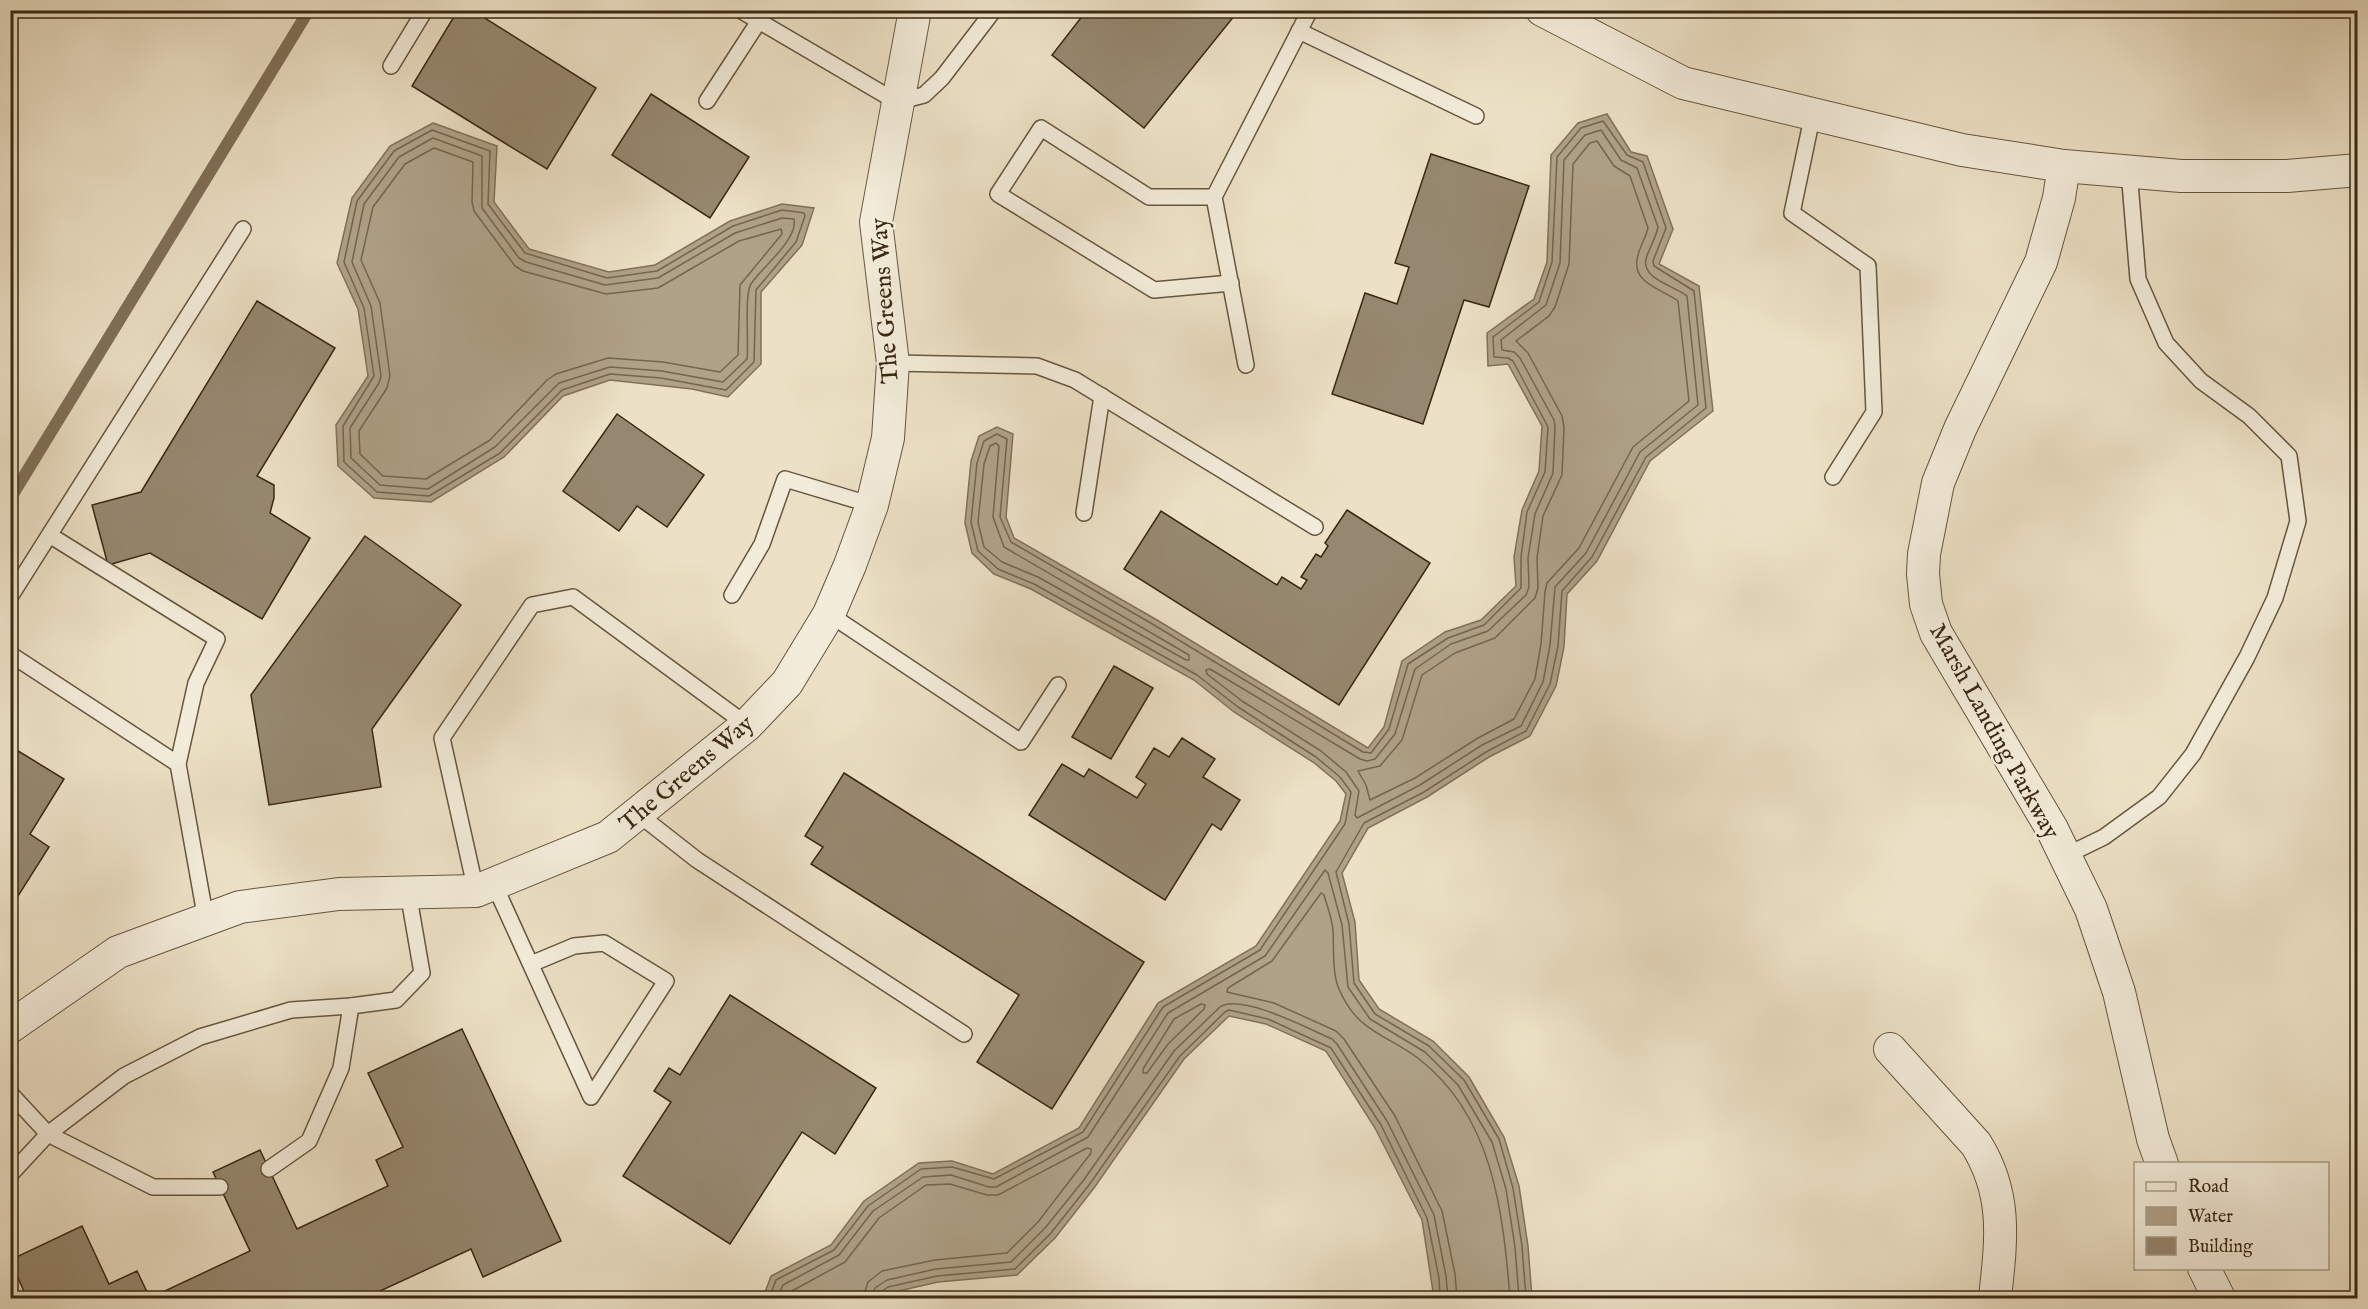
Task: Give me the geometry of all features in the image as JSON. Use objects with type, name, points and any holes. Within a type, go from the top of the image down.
[{"type":"street","name":"The Greens Way","points":[[10,1027],[118,952],[240,908],[339,894],[485,887],[608,837],[747,725],[787,683],[829,614],[850,565],[872,505],[888,438],[893,363],[876,222],[915,10]]},
{"type":"street","points":[[1542,10],[1683,83],[1962,150],[2064,166],[2181,176],[2287,177],[2358,170]]},
{"type":"street","name":"Marsh Landing Parkway","points":[[2064,166],[2059,198],[2041,262],[1960,429],[1938,483],[1924,554],[1923,574],[1926,604],[1936,633],[2052,829],[2091,909],[2119,992],[2153,1139],[2161,1162]]},
{"type":"street","points":[[1890,1048],[1983,1154],[1997,1191],[2002,1230],[1995,1299]]},
{"type":"street","points":[[2204,1270],[2218,1299]]},
{"type":"lane","points":[[391,66],[425,10]]},
{"type":"lane","points":[[740,10],[897,102],[924,95],[930,90],[954,64],[994,10]]},
{"type":"lane","points":[[1246,365],[1214,197],[1310,10]]},
{"type":"lane","points":[[707,101],[759,21]]},
{"type":"lane","points":[[1299,31],[1476,116]]},
{"type":"lane","points":[[1813,113],[1792,213],[1868,266],[1874,412],[1833,477]]},
{"type":"lane","points":[[1214,197],[1149,197],[1041,128],[998,194],[1154,290],[1230,283]]},
{"type":"lane","points":[[2065,856],[2104,837],[2159,797],[2193,754],[2247,657],[2275,598],[2298,521],[2289,456],[2249,416],[2201,381],[2166,343],[2138,279],[2129,171]]},
{"type":"lane","points":[[10,597],[51,536],[243,229]]},
{"type":"lane","points":[[893,363],[1037,366],[1076,380],[1315,527]]},
{"type":"lane","points":[[1084,513],[1102,396]]},
{"type":"lane","points":[[732,594],[762,544],[785,479],[872,505]]},
{"type":"lane","points":[[51,536],[217,639],[196,683],[178,764],[206,920]]},
{"type":"lane","points":[[531,964],[574,946],[604,943],[666,981],[591,1097],[531,964],[485,887],[442,738],[531,605],[573,597],[747,725]]},
{"type":"lane","points":[[829,614],[1021,742],[1058,686]]},
{"type":"lane","points":[[10,654],[178,764]]},
{"type":"lane","points":[[638,813],[698,860],[964,1034]]},
{"type":"lane","points":[[10,1175],[48,1134],[124,1076],[200,1036],[291,1010],[396,1000],[422,973],[408,892]]},
{"type":"lane","points":[[269,1169],[309,1141],[342,1068],[351,1006]]},
{"type":"lane","points":[[10,1093],[48,1134],[153,1187],[220,1187]]},
{"type":"water","points":[[1607,114],[1631,152],[1647,156],[1673,229],[1659,264],[1699,286],[1713,411],[1650,461],[1597,561],[1567,594],[1564,647],[1556,686],[1530,736],[1489,757],[1427,797],[1368,828],[1342,873],[1355,922],[1359,980],[1379,1009],[1433,1041],[1469,1077],[1504,1137],[1519,1186],[1528,1246],[1532,1298],[1434,1298],[1422,1220],[1375,1128],[1326,1051],[1266,1024],[1229,1016],[1184,1059],[1094,1188],[1055,1238],[1017,1275],[938,1282],[890,1293],[882,1298],[763,1298],[771,1276],[831,1245],[864,1201],[919,1163],[952,1161],[993,1174],[1079,1128],[1158,1003],[1256,946],[1340,821],[1346,794],[1336,781],[1313,762],[1234,712],[1194,680],[1031,589],[994,574],[972,553],[965,523],[971,461],[979,436],[997,427],[1013,434],[1006,517],[1014,538],[1157,620],[1368,748],[1384,727],[1402,661],[1445,632],[1481,620],[1516,586],[1514,557],[1522,510],[1539,471],[1542,426],[1508,364],[1488,366],[1487,333],[1534,299],[1547,262],[1551,155],[1578,123]]},
{"type":"water","points":[[433,123],[497,146],[494,202],[529,249],[609,272],[655,265],[730,221],[782,204],[814,208],[802,245],[761,292],[761,364],[728,397],[692,389],[610,380],[563,396],[504,457],[431,502],[374,498],[338,466],[336,425],[368,376],[358,309],[337,263],[352,198],[390,146]]},
{"type":"building","points":[[458,10],[472,10],[596,88],[547,169],[412,86]]},
{"type":"building","points":[[1087,10],[1239,10],[1144,128],[1052,55]]},
{"type":"building","points":[[651,94],[749,157],[710,218],[612,155]]},
{"type":"building","points":[[1431,154],[1529,186],[1489,307],[1464,300],[1423,424],[1332,394],[1365,293],[1397,304],[1409,267],[1395,263]]},
{"type":"building","points":[[257,301],[335,348],[257,476],[274,485],[274,498],[270,513],[310,538],[262,619],[150,553],[108,565],[92,505],[141,492]]},
{"type":"building","points":[[617,414],[704,475],[667,527],[637,506],[619,531],[563,491]]},
{"type":"building","points":[[1347,510],[1430,563],[1339,705],[1124,569],[1161,511],[1277,585],[1282,577],[1301,589],[1307,580],[1301,577],[1316,554],[1321,557],[1328,546],[1325,543]]},
{"type":"building","points":[[365,536],[461,605],[372,729],[381,787],[269,805],[251,695]]},
{"type":"building","points":[[1114,666],[1153,688],[1111,759],[1072,737]]},
{"type":"building","points":[[1182,738],[1215,759],[1203,777],[1240,800],[1221,830],[1212,824],[1165,900],[1029,815],[1062,764],[1084,777],[1089,769],[1137,798],[1146,784],[1136,777],[1154,748],[1169,757]]},
{"type":"building","points":[[10,746],[64,779],[30,834],[49,847],[13,904],[10,902]]},
{"type":"building","points":[[844,773],[1144,962],[1052,1109],[977,1062],[1019,995],[811,864],[823,847],[805,836]]},
{"type":"building","points":[[730,995],[876,1088],[835,1154],[802,1132],[730,1244],[623,1176],[671,1102],[654,1091],[669,1068],[680,1075]]},
{"type":"building","points":[[462,1029],[561,1241],[483,1277],[471,1249],[365,1298],[150,1298],[250,1251],[213,1172],[260,1150],[297,1229],[388,1186],[376,1160],[403,1147],[368,1073]]},
{"type":"building","points":[[82,1226],[109,1284],[137,1271],[150,1298],[27,1298],[10,1260]]},
{"type":"waterway","points":[[10,499],[309,10]]}]
